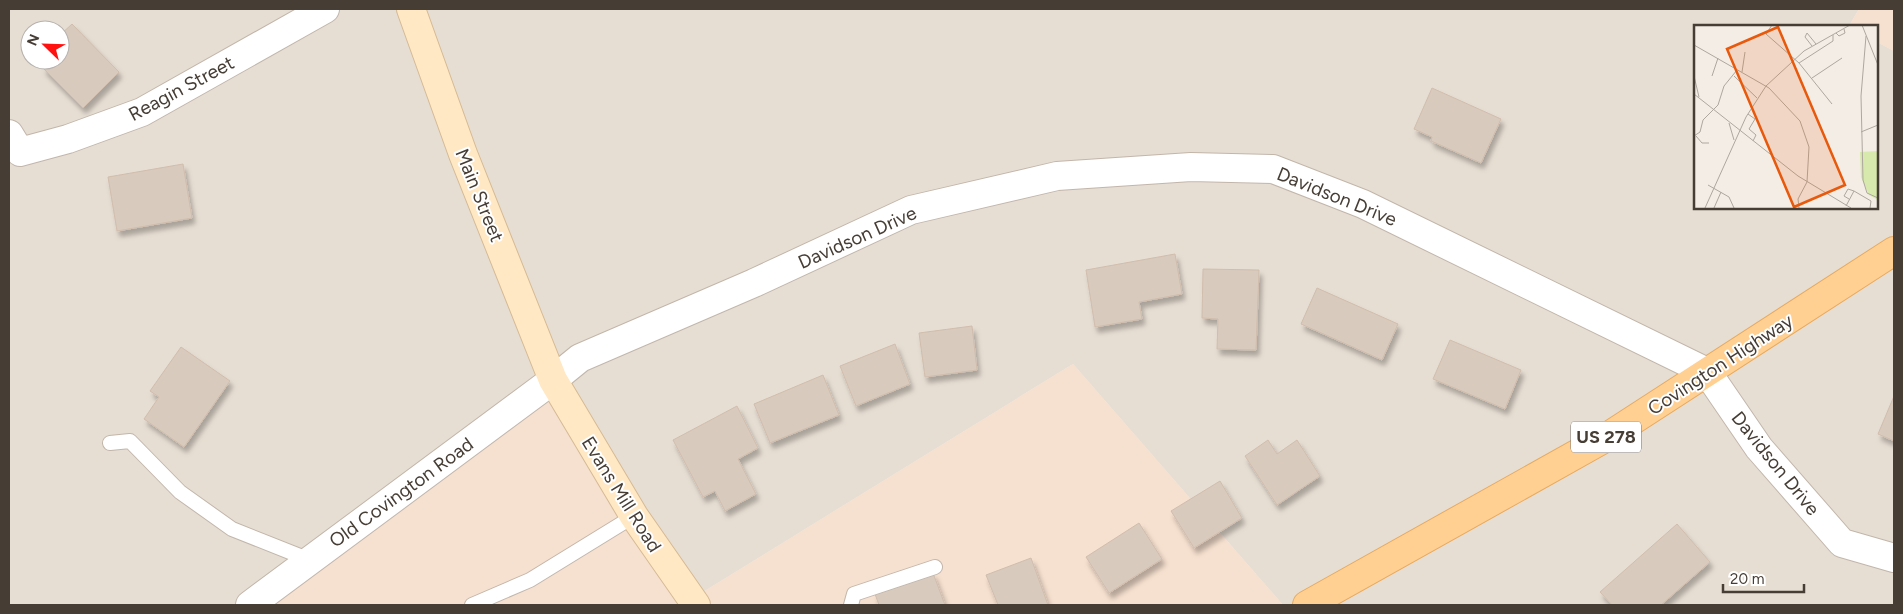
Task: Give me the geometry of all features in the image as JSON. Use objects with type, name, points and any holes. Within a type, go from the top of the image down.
[{"type":"main road","name":"Main Street","points":[[411,9],[463,154],[553,380]]},
{"type":"main road","name":"Covington Highway","points":[[1307,605],[1607,437],[1894,251]]},
{"type":"main road","name":"Evans Mill Road","points":[[553,380],[634,516],[696,605]]},
{"type":"street","name":"Reagin Street","points":[[9,134],[20,152],[68,139],[142,112],[325,9]]},
{"type":"street","name":"Davidson Drive","points":[[553,380],[580,358],[754,283],[912,210],[1057,176],[1191,167],[1273,169],[1354,201],[1707,372],[1759,448],[1842,542],[1894,558]]},
{"type":"street","name":"Old Covington Road","points":[[257,603],[310,560],[553,380]]},
{"type":"lane","points":[[110,444],[130,441],[180,492],[232,530],[310,560]]},
{"type":"lane","points":[[472,605],[530,580],[634,516]]},
{"type":"lane","points":[[851,605],[854,594],[935,567]]},
{"type":"shaded area","points":[[9,9],[1859,9],[1850,25],[1694,25],[1694,209],[1878,209],[1878,43],[1894,51],[1894,605],[1283,605],[1073,364],[690,600],[269,605],[9,605]]},
{"type":"shaded area","points":[[1859,9],[1894,9],[1894,51],[1878,43],[1878,25],[1850,25]]},
{"type":"shaded area","points":[[1073,364],[1283,605],[269,605],[546,385],[690,600]]},
{"type":"building","points":[[72,24],[119,72],[83,108],[45,70],[70,70],[70,26]]},
{"type":"building","points":[[1432,88],[1501,119],[1481,163],[1431,141],[1432,137],[1414,129]]},
{"type":"building","points":[[183,164],[192,218],[117,231],[108,177]]},
{"type":"building","points":[[1175,254],[1182,294],[1139,302],[1142,319],[1095,327],[1086,270]]},
{"type":"building","points":[[1203,269],[1259,270],[1256,350],[1217,349],[1218,319],[1202,318]]},
{"type":"building","points":[[1317,288],[1398,324],[1382,360],[1301,324]]},
{"type":"building","points":[[972,326],[977,370],[925,377],[919,333]]},
{"type":"building","points":[[1450,340],[1521,370],[1505,409],[1433,379]]},
{"type":"building","points":[[895,344],[910,384],[856,406],[840,366]]},
{"type":"building","points":[[181,347],[230,381],[184,447],[144,419],[159,397],[150,391]]},
{"type":"building","points":[[823,375],[839,415],[770,443],[754,404]]},
{"type":"building","points":[[1894,396],[1894,441],[1878,434]]},
{"type":"building","points":[[737,406],[758,448],[738,459],[756,494],[725,511],[715,491],[703,497],[673,440]]},
{"type":"building","points":[[1268,440],[1277,454],[1297,440],[1320,476],[1277,505],[1245,456]]},
{"type":"building","points":[[1220,481],[1242,518],[1194,548],[1171,511]]},
{"type":"building","points":[[1139,523],[1162,559],[1109,593],[1086,557]]},
{"type":"building","points":[[1677,524],[1710,562],[1661,605],[1612,605],[1600,592]]},
{"type":"building","points":[[1031,558],[1048,605],[998,605],[986,575]]},
{"type":"building","points":[[933,573],[945,605],[879,605],[875,594]]}]
